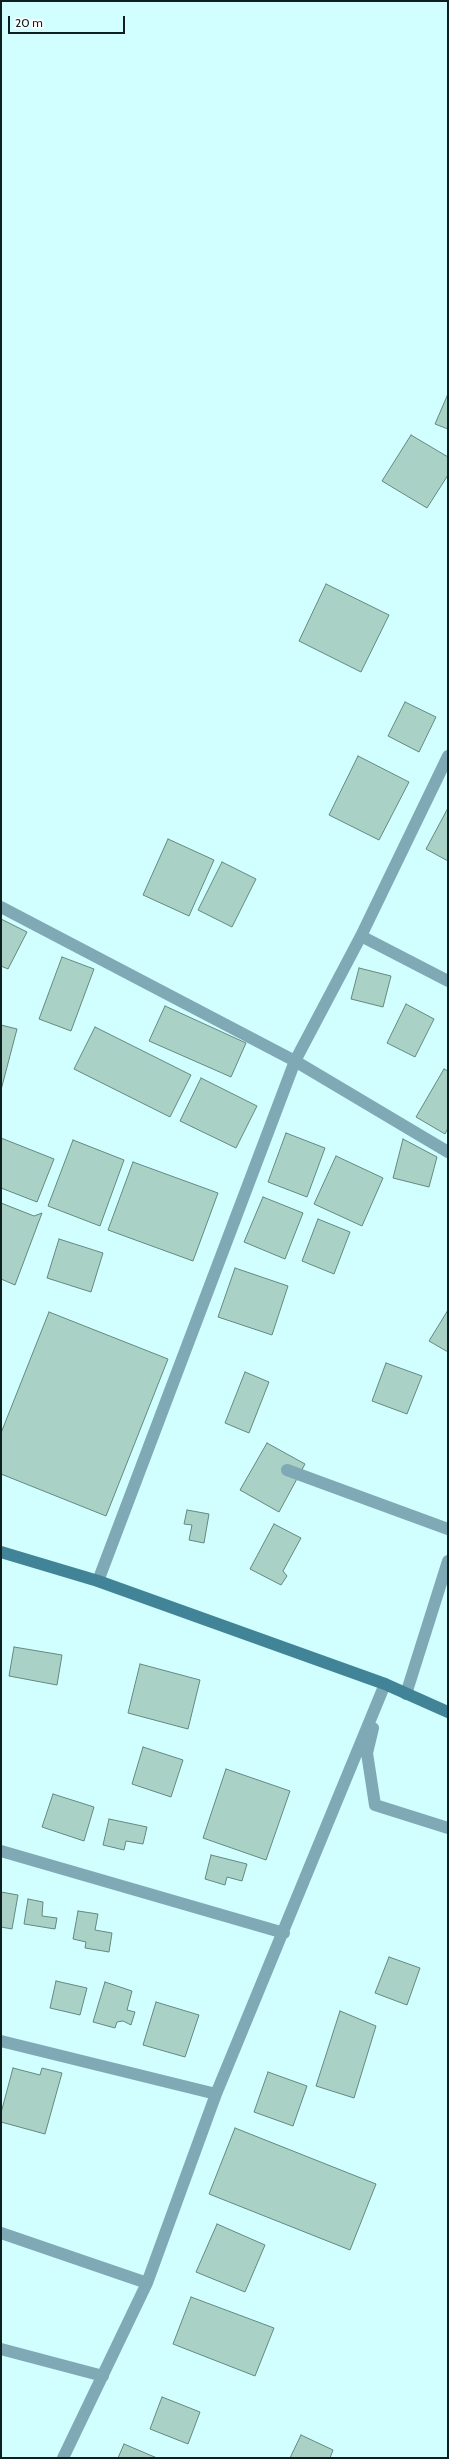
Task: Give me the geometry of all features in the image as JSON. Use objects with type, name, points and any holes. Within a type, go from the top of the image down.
[{"type":"main road","points":[[1,1552],[98,1581],[384,1684],[448,1712]]},
{"type":"street","points":[[98,1581],[295,1061],[361,936],[448,756]]},
{"type":"street","points":[[1,907],[295,1061],[448,1152]]},
{"type":"street","points":[[361,936],[448,981]]},
{"type":"street","points":[[287,1470],[448,1529]]},
{"type":"street","points":[[406,1694],[448,1561]]},
{"type":"street","points":[[384,1684],[367,1753],[375,1805],[448,1828]]},
{"type":"street","points":[[63,2458],[147,2283],[216,2094],[284,1933],[384,1684]]},
{"type":"street","points":[[1,1851],[284,1933]]},
{"type":"street","points":[[1,2041],[216,2094]]},
{"type":"street","points":[[1,2233],[147,2283]]},
{"type":"street","points":[[1,2349],[103,2376]]},
{"type":"building","points":[[448,394],[448,429],[435,424]]},
{"type":"building","points":[[411,435],[448,457],[448,475],[427,508],[382,481]]},
{"type":"building","points":[[326,584],[389,615],[361,672],[299,641]]},
{"type":"building","points":[[405,702],[436,717],[419,752],[388,736]]},
{"type":"building","points":[[358,756],[409,782],[379,840],[329,815]]},
{"type":"building","points":[[448,808],[448,861],[426,849]]},
{"type":"building","points":[[168,839],[214,860],[189,916],[143,895]]},
{"type":"building","points":[[222,862],[256,879],[232,927],[198,910]]},
{"type":"building","points":[[1,919],[27,932],[8,969],[1,966]]},
{"type":"building","points":[[62,957],[94,969],[71,1031],[39,1019]]},
{"type":"building","points":[[359,968],[391,976],[383,1007],[351,999]]},
{"type":"building","points":[[406,1004],[434,1019],[415,1057],[387,1043]]},
{"type":"building","points":[[165,1006],[246,1043],[231,1077],[149,1041]]},
{"type":"building","points":[[1,1025],[17,1029],[1,1090]]},
{"type":"building","points":[[95,1027],[191,1075],[170,1117],[74,1069]]},
{"type":"building","points":[[444,1069],[448,1071],[448,1128],[445,1134],[416,1117]]},
{"type":"building","points":[[201,1078],[257,1106],[236,1148],[180,1121]]},
{"type":"building","points":[[286,1133],[325,1148],[307,1197],[268,1182]]},
{"type":"building","points":[[1,1138],[54,1159],[37,1202],[1,1188]]},
{"type":"building","points":[[403,1139],[437,1157],[429,1187],[393,1178]]},
{"type":"building","points":[[73,1140],[124,1160],[100,1226],[48,1206]]},
{"type":"building","points":[[336,1156],[383,1178],[362,1226],[314,1204]]},
{"type":"building","points":[[133,1162],[218,1193],[193,1261],[108,1230]]},
{"type":"building","points":[[263,1197],[303,1213],[285,1259],[244,1242]]},
{"type":"building","points":[[1,1203],[34,1216],[42,1213],[15,1285],[1,1279]]},
{"type":"building","points":[[318,1219],[350,1232],[334,1274],[302,1261]]},
{"type":"building","points":[[59,1239],[103,1253],[91,1292],[47,1278]]},
{"type":"building","points":[[235,1268],[288,1286],[272,1335],[218,1317]]},
{"type":"building","points":[[448,1310],[448,1352],[429,1341]]},
{"type":"building","points":[[49,1312],[168,1359],[106,1516],[1,1474],[1,1433]]},
{"type":"building","points":[[386,1363],[422,1376],[407,1414],[372,1401]]},
{"type":"building","points":[[245,1372],[269,1382],[249,1433],[225,1423]]},
{"type":"building","points":[[267,1443],[305,1464],[279,1512],[240,1490]]},
{"type":"building","points":[[187,1510],[209,1514],[204,1543],[189,1540],[192,1525],[184,1524]]},
{"type":"building","points":[[274,1524],[301,1538],[283,1571],[287,1576],[281,1585],[250,1569]]},
{"type":"building","points":[[14,1647],[62,1655],[57,1685],[9,1676]]},
{"type":"building","points":[[140,1664],[200,1680],[188,1729],[128,1713]]},
{"type":"building","points":[[143,1747],[183,1760],[171,1797],[132,1784]]},
{"type":"building","points":[[226,1769],[290,1791],[266,1860],[203,1838]]},
{"type":"building","points":[[53,1794],[94,1807],[84,1841],[42,1827]]},
{"type":"building","points":[[109,1819],[147,1827],[143,1844],[126,1841],[124,1850],[103,1845]]},
{"type":"building","points":[[211,1855],[247,1864],[242,1881],[227,1877],[225,1885],[205,1879]]},
{"type":"building","points":[[1,1892],[18,1895],[12,1929],[1,1927]]},
{"type":"building","points":[[28,1899],[43,1902],[42,1916],[57,1918],[55,1929],[24,1924]]},
{"type":"building","points":[[78,1911],[98,1914],[95,1930],[112,1933],[109,1952],[85,1948],[86,1942],[73,1939]]},
{"type":"building","points":[[389,1957],[420,1968],[407,2005],[375,1993]]},
{"type":"building","points":[[56,1981],[87,1988],[80,2015],[50,2008]]},
{"type":"building","points":[[105,1982],[132,1991],[127,2010],[135,2012],[131,2025],[123,2021],[117,2022],[115,2028],[93,2022]]},
{"type":"building","points":[[156,2002],[199,2015],[185,2057],[143,2045]]},
{"type":"building","points":[[340,2011],[376,2026],[354,2098],[316,2086]]},
{"type":"building","points":[[13,2068],[40,2075],[42,2068],[62,2073],[45,2134],[1,2122],[1,2113]]},
{"type":"building","points":[[268,2072],[307,2086],[293,2126],[254,2112]]},
{"type":"building","points":[[235,2128],[376,2184],[350,2250],[209,2194]]},
{"type":"building","points":[[217,2224],[265,2245],[245,2292],[196,2272]]},
{"type":"building","points":[[191,2297],[274,2328],[255,2376],[173,2344]]},
{"type":"building","points":[[162,2397],[200,2412],[188,2444],[150,2429]]},
{"type":"building","points":[[301,2435],[333,2450],[330,2458],[290,2458]]},
{"type":"building","points":[[124,2444],[157,2458],[118,2458]]}]
